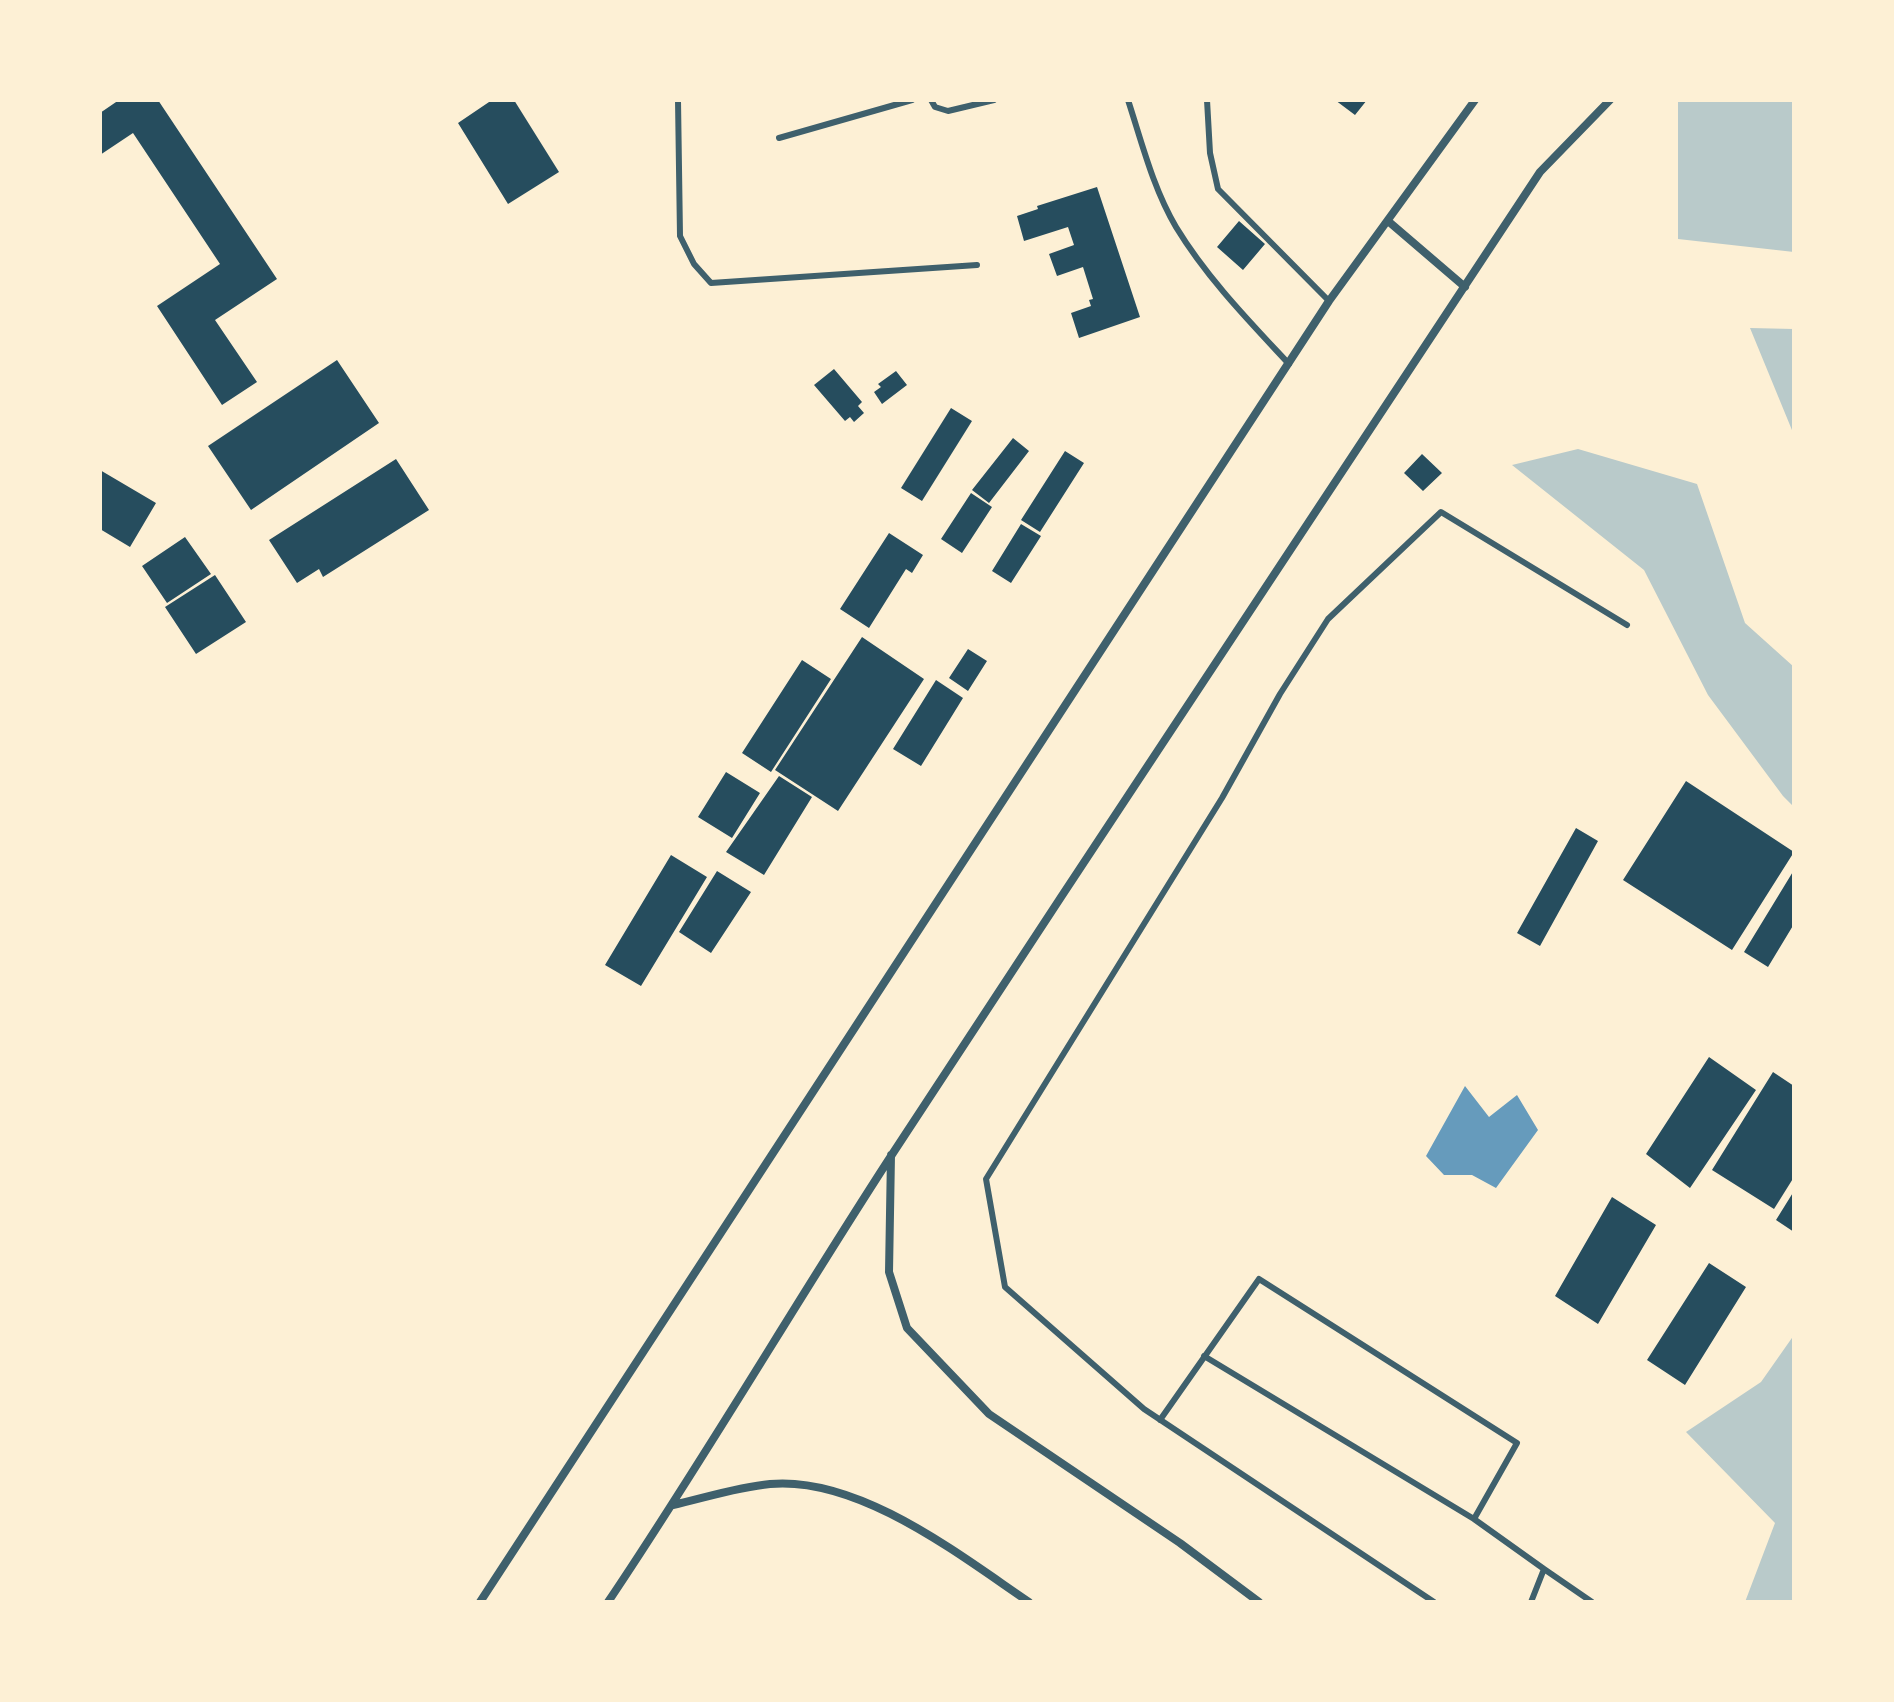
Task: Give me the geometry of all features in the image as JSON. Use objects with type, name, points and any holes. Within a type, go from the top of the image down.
[{"type":"street","points":[[480,1602],[1329,301],[1475,100]]},
{"type":"street","points":[[608,1602],[673,1505],[891,1155],[1540,172],[1610,100]]},
{"type":"street","points":[[1388,221],[1465,287]]},
{"type":"street","points":[[891,1155],[889,1272],[907,1328],[989,1414],[1180,1543],[1259,1602]]},
{"type":"street","points":[[673,1505],[770,1484],[823,1486],[918,1526],[1029,1602]]},
{"type":"lane","points":[[678,100],[680,236],[694,264],[711,283],[977,265]]},
{"type":"lane","points":[[779,138],[912,100]]},
{"type":"lane","points":[[931,100],[935,107],[948,111],[994,100]]},
{"type":"lane","points":[[1128,100],[1151,172],[1175,224],[1202,266],[1289,364]]},
{"type":"lane","points":[[1207,100],[1210,153],[1218,189],[1329,301]]},
{"type":"lane","points":[[1434,1602],[1144,1409],[1005,1287],[986,1179],[1222,798],[1280,694],[1328,619],[1441,512],[1627,625]]},
{"type":"lane","points":[[1160,1420],[1259,1279],[1517,1443],[1474,1519]]},
{"type":"lane","points":[[1204,1356],[1474,1519],[1592,1602]]},
{"type":"lane","points":[[1531,1602],[1544,1569]]},
{"type":"shaded area","points":[[1678,100],[1794,100],[1794,252],[1678,239]]},
{"type":"shaded area","points":[[1750,328],[1794,329],[1794,435]]},
{"type":"shaded area","points":[[1578,449],[1697,484],[1745,623],[1794,667],[1794,807],[1708,695],[1644,570],[1512,465]]},
{"type":"shaded area","points":[[1794,1335],[1794,1602],[1745,1602],[1775,1523],[1686,1432],[1761,1382]]},
{"type":"water","points":[[1465,1086],[1489,1117],[1517,1095],[1538,1130],[1496,1188],[1472,1175],[1444,1175],[1426,1156]]},
{"type":"building","points":[[119,100],[158,100],[277,279],[215,320],[257,382],[222,405],[157,306],[220,264],[133,133],[100,155],[100,113]]},
{"type":"building","points":[[492,100],[514,100],[559,172],[508,204],[458,123]]},
{"type":"building","points":[[1335,100],[1367,100],[1355,115]]},
{"type":"building","points":[[1097,187],[1140,317],[1079,338],[1071,313],[1091,306],[1089,300],[1093,299],[1083,267],[1057,276],[1049,254],[1074,245],[1068,227],[1024,241],[1017,216],[1038,209],[1037,206]]},
{"type":"building","points":[[1239,221],[1265,244],[1243,270],[1217,247]]},
{"type":"building","points":[[337,360],[379,423],[251,510],[208,446]]},
{"type":"building","points":[[834,369],[862,402],[858,406],[864,413],[854,422],[850,417],[845,421],[814,385]]},
{"type":"building","points":[[896,371],[907,385],[882,404],[874,392],[881,387],[878,384]]},
{"type":"building","points":[[951,408],[972,421],[922,501],[901,488]]},
{"type":"building","points":[[1013,438],[1029,451],[989,503],[972,490]]},
{"type":"building","points":[[1065,451],[1084,463],[1040,532],[1021,520]]},
{"type":"building","points":[[1422,454],[1442,473],[1423,491],[1404,473]]},
{"type":"building","points":[[396,459],[429,510],[323,577],[319,569],[297,583],[269,540]]},
{"type":"building","points":[[100,470],[156,503],[130,547],[100,529]]},
{"type":"building","points":[[971,493],[992,507],[962,553],[941,539]]},
{"type":"building","points":[[1021,524],[1041,536],[1011,583],[992,571]]},
{"type":"building","points":[[889,533],[923,555],[912,573],[906,569],[869,628],[840,609]]},
{"type":"building","points":[[185,537],[211,574],[167,603],[142,566]]},
{"type":"building","points":[[215,575],[246,622],[196,654],[165,607]]},
{"type":"building","points":[[862,637],[924,679],[838,811],[775,770]]},
{"type":"building","points":[[968,649],[987,661],[968,691],[949,678]]},
{"type":"building","points":[[802,660],[831,679],[771,772],[742,753]]},
{"type":"building","points":[[936,680],[963,698],[921,766],[893,749]]},
{"type":"building","points":[[726,772],[760,793],[732,838],[698,817]]},
{"type":"building","points":[[779,776],[812,797],[764,875],[726,852]]},
{"type":"building","points":[[1686,781],[1794,852],[1732,950],[1623,880]]},
{"type":"building","points":[[1576,828],[1598,841],[1540,946],[1517,933]]},
{"type":"building","points":[[671,855],[707,877],[641,986],[605,965]]},
{"type":"building","points":[[1794,870],[1794,924],[1768,967],[1744,952]]},
{"type":"building","points":[[717,871],[751,892],[711,953],[679,932]]},
{"type":"building","points":[[1709,1057],[1756,1090],[1690,1188],[1646,1154]]},
{"type":"building","points":[[1773,1072],[1794,1086],[1794,1177],[1774,1209],[1712,1170]]},
{"type":"building","points":[[1794,1191],[1794,1232],[1776,1220]]},
{"type":"building","points":[[1612,1197],[1656,1225],[1598,1324],[1555,1296]]},
{"type":"building","points":[[1709,1263],[1746,1287],[1685,1385],[1647,1360]]}]
